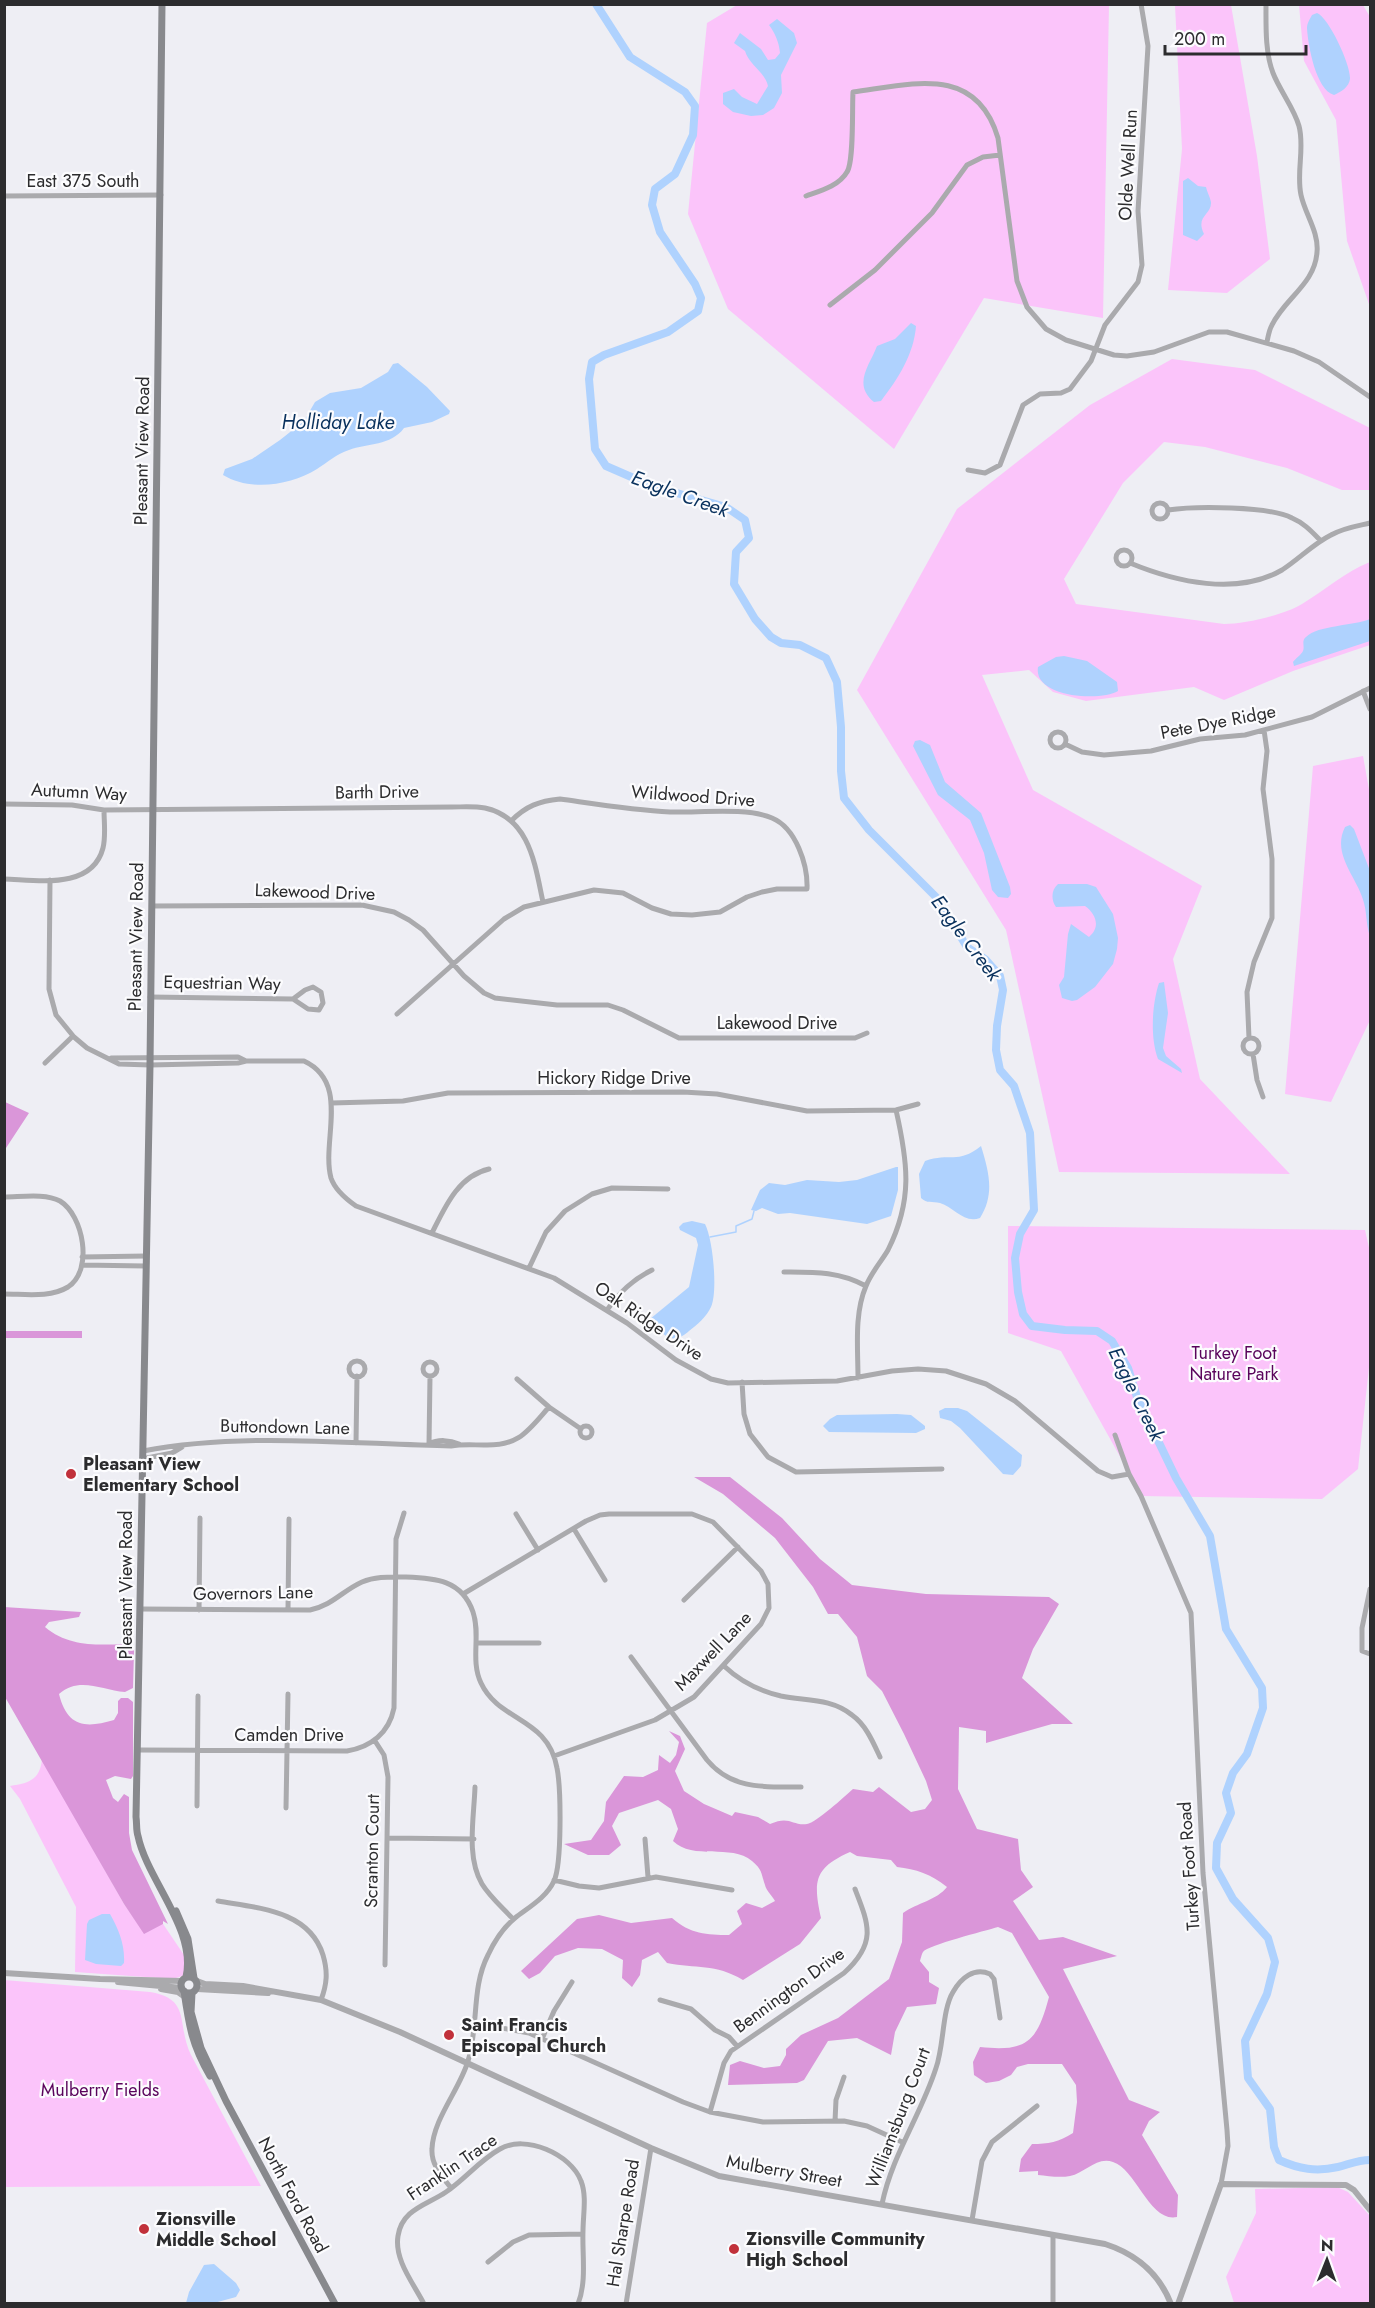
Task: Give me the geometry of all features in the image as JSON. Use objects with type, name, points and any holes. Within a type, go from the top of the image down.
[{"type":"main road","name":"Pleasant View Road","points":[[162,4],[150,1061],[142,1459],[138,1835],[182,1934],[189,1986]]},
{"type":"main road","name":"North Ford Road","points":[[189,1986],[191,2012],[201,2048],[226,2101],[334,2304]]},
{"type":"street","name":"Olde Well Run","points":[[968,470],[985,473],[1000,465],[1023,405],[1040,394],[1061,393],[1070,389],[1091,361],[1105,325],[1138,282],[1142,265],[1138,211],[1148,46],[1141,4]]},
{"type":"street","points":[[1266,4],[1269,57],[1273,72],[1299,124],[1301,134],[1299,188],[1316,235],[1317,251],[1315,265],[1309,277],[1271,326],[1267,342]]},
{"type":"street","points":[[807,196],[832,185],[842,178],[850,167],[853,92],[930,84],[959,88],[976,98],[986,108],[992,119],[1000,155],[1014,260],[1022,296],[1035,318],[1046,329],[1066,340],[1114,355],[1141,355],[1199,334],[1218,331],[1267,342],[1294,351],[1319,362],[1371,397]]},
{"type":"street","points":[[830,305],[875,270],[932,213],[967,165],[983,157],[1000,155]]},
{"type":"street","name":"East 375 South","points":[[4,196],[161,195]]},
{"type":"street","points":[[1168,510],[1201,508],[1283,514],[1302,523],[1321,542]]},
{"type":"street","points":[[1130,563],[1158,575],[1175,578],[1214,583],[1245,583],[1260,580],[1281,570],[1340,531],[1371,524]]},
{"type":"street","name":"Pete Dye Ridge","points":[[1065,744],[1082,752],[1104,755],[1151,751],[1200,738],[1245,735],[1312,717],[1371,688]]},
{"type":"street","points":[[1363,691],[1371,709]]},
{"type":"street","points":[[1249,1038],[1246,992],[1254,962],[1272,918],[1272,859],[1263,789],[1267,751],[1264,730]]},
{"type":"street","name":"Wildwood Drive","points":[[397,1014],[513,913],[524,907],[594,891],[623,893],[652,908],[670,914],[692,915],[720,912],[747,897],[762,892],[777,889],[807,889],[807,877],[795,840],[773,818],[755,813],[669,812],[560,799],[530,805],[511,821]]},
{"type":"street","name":"Autumn Way","points":[[4,804],[72,805],[104,810],[152,809]]},
{"type":"street","name":"Barth Drive","points":[[152,809],[485,808],[511,821],[527,840],[532,851],[543,902]]},
{"type":"street","points":[[4,879],[50,880],[79,876],[94,865],[100,857],[104,839],[104,810]]},
{"type":"street","name":"Oak Ridge Drive","points":[[50,880],[49,989],[56,1015],[73,1036],[87,1048],[119,1064],[150,1061],[304,1062],[309,1064],[318,1072],[328,1087],[332,1103],[331,1179],[344,1198],[366,1210],[554,1278],[607,1310],[655,1346],[711,1379],[728,1383],[837,1382],[892,1371],[918,1369],[946,1371],[986,1384],[1015,1401],[1098,1471],[1112,1478],[1129,1474]]},
{"type":"street","name":"Lakewood Drive","points":[[152,906],[362,904],[377,907],[409,920],[423,930],[464,976],[484,993],[495,998],[546,1005],[608,1005],[679,1038],[855,1038],[867,1033]]},
{"type":"street","name":"Equestrian Way","points":[[150,997],[293,999],[308,1009],[319,1010],[323,1003],[321,992],[313,987],[293,999]]},
{"type":"street","points":[[45,1063],[73,1036]]},
{"type":"street","points":[[1249,1038],[1256,1039],[1259,1044],[1257,1051],[1253,1054],[1245,1052],[1243,1047],[1244,1042],[1249,1038]]},
{"type":"street","points":[[1253,1054],[1257,1080],[1263,1097]]},
{"type":"street","name":"Hickory Ridge Drive","points":[[332,1103],[403,1101],[448,1093],[683,1092],[717,1094],[807,1111],[896,1110],[918,1104]]},
{"type":"street","points":[[858,1378],[858,1318],[866,1287],[887,1251],[903,1210],[907,1168],[896,1110]]},
{"type":"street","points":[[432,1233],[454,1192],[466,1180],[489,1169]]},
{"type":"street","points":[[529,1268],[546,1232],[565,1211],[592,1194],[612,1188],[668,1189]]},
{"type":"street","points":[[4,1197],[51,1197],[61,1202],[76,1218],[81,1237],[82,1257],[82,1265],[76,1280],[70,1286],[48,1294],[4,1294]]},
{"type":"street","points":[[82,1257],[146,1256]]},
{"type":"street","points":[[82,1265],[146,1266]]},
{"type":"street","points":[[607,1310],[630,1282],[652,1270]]},
{"type":"street","points":[[784,1272],[834,1273],[852,1278],[866,1287]]},
{"type":"street","points":[[356,1443],[357,1376]]},
{"type":"street","points":[[429,1444],[430,1377]]},
{"type":"street","points":[[516,1379],[549,1407],[581,1429]]},
{"type":"street","points":[[742,1382],[744,1414],[750,1434],[768,1457],[796,1472],[942,1469]]},
{"type":"street","name":"Buttondown Lane","points":[[143,1451],[200,1442],[451,1446],[507,1444],[523,1437],[549,1407]]},
{"type":"street","name":"Turkey Foot Road","points":[[1115,1435],[1129,1474],[1145,1504],[1191,1613],[1203,1873],[1228,2146],[1221,2184],[1178,2304]]},
{"type":"street","points":[[142,1459],[172,1453],[184,1446]]},
{"type":"street","points":[[375,1741],[387,1727],[394,1708],[397,1533],[404,1513]]},
{"type":"street","points":[[516,1514],[538,1550]]},
{"type":"street","name":"Maxwell Lane","points":[[463,1594],[600,1515],[692,1514],[713,1522],[765,1577],[770,1600],[761,1624],[694,1697],[672,1711],[639,1726],[554,1756]]},
{"type":"street","points":[[200,1518],[200,1610]]},
{"type":"street","points":[[288,1610],[290,1519]]},
{"type":"street","points":[[574,1528],[605,1580]]},
{"type":"street","points":[[684,1600],[738,1547]]},
{"type":"street","name":"Governors Lane","points":[[141,1609],[310,1610],[321,1607],[361,1582],[396,1577],[439,1579],[452,1585],[463,1594]]},
{"type":"street","points":[[1371,1589],[1362,1628],[1362,1651],[1371,1654]]},
{"type":"street","points":[[451,2188],[436,2168],[432,2157],[432,2143],[468,2064],[475,2023],[476,1993],[482,1967],[496,1941],[513,1919],[538,1901],[554,1881],[558,1866],[559,1831],[558,1775],[554,1756],[539,1732],[498,1705],[487,1694],[478,1673],[475,1616],[463,1594]]},
{"type":"street","points":[[476,1643],[539,1643]]},
{"type":"street","points":[[632,1657],[713,1767],[728,1778],[746,1785],[801,1787]]},
{"type":"street","points":[[724,1666],[746,1682],[766,1692],[823,1701],[847,1711],[865,1729],[880,1757]]},
{"type":"street","points":[[286,1808],[288,1694]]},
{"type":"street","points":[[197,1806],[198,1696]]},
{"type":"street","name":"Camden Drive","points":[[139,1750],[347,1751],[361,1748],[375,1741]]},
{"type":"street","name":"Scranton Court","points":[[375,1741],[384,1755],[387,1769],[385,1965]]},
{"type":"street","points":[[475,1787],[474,1862],[478,1877],[488,1893],[513,1919]]},
{"type":"street","points":[[387,1838],[474,1839]]},
{"type":"street","points":[[645,1839],[648,1877]]},
{"type":"street","points":[[554,1881],[579,1887],[599,1888],[648,1877],[732,1890]]},
{"type":"street","name":"Bennington Drive","points":[[710,2112],[724,2062],[736,2046],[787,2013],[853,1964],[863,1949],[869,1928],[855,1889]]},
{"type":"street","points":[[218,1901],[282,1914],[296,1920],[308,1930],[318,1942],[327,1969],[321,2000]]},
{"type":"street","name":"Williamsburg Court","points":[[882,2204],[890,2171],[934,2075],[950,1998],[962,1979],[978,1971],[990,1974],[994,1979],[1000,2018]]},
{"type":"street","points":[[4,1973],[100,1979],[155,1986],[178,1992],[189,1986]]},
{"type":"street","name":"Mulberry Street","points":[[100,1979],[291,1994],[321,2000],[400,2032],[651,2148],[719,2176],[1105,2244],[1129,2252],[1152,2272],[1163,2287],[1171,2304]]},
{"type":"street","points":[[542,2039],[554,2011],[572,1982]]},
{"type":"street","points":[[660,2000],[691,2009],[715,2030],[729,2037],[736,2046]]},
{"type":"street","points":[[475,2023],[508,2028],[542,2039],[710,2112],[763,2122],[836,2121],[867,2126],[902,2142]]},
{"type":"street","points":[[836,2121],[836,2100],[844,2077]]},
{"type":"street","points":[[972,2220],[982,2161],[992,2142],[1036,2106]]},
{"type":"street","name":"Franklin Trace","points":[[424,2304],[399,2255],[397,2242],[404,2221],[415,2208],[451,2188],[501,2148],[518,2144],[535,2146],[562,2158],[579,2175],[584,2197],[583,2286],[578,2304]]},
{"type":"street","name":"Hal Sharpe Road","points":[[626,2304],[651,2148]]},
{"type":"street","points":[[1221,2184],[1346,2185],[1354,2190],[1371,2210]]},
{"type":"street","points":[[488,2262],[516,2240],[529,2235],[583,2234]]},
{"type":"street","points":[[1053,2235],[1053,2304]]},
{"type":"green space","points":[[737,5],[1109,5],[1103,318],[984,298],[894,449],[728,309],[688,214],[707,23]]},
{"type":"green space","points":[[1175,5],[1231,5],[1257,156],[1270,259],[1227,293],[1168,290],[1182,149]]},
{"type":"green space","points":[[1299,5],[1363,5],[1370,17],[1370,307],[1347,241],[1336,120],[1304,61]]},
{"type":"green space","points":[[1172,359],[1255,370],[1370,428],[1370,490],[1342,490],[1287,468],[1205,447],[1164,442],[1123,483],[1064,579],[1076,604],[1224,624],[1243,622],[1294,608],[1370,562],[1370,645],[1293,671],[1224,700],[1194,687],[1086,701],[1053,692],[1029,670],[982,675],[1033,790],[1202,886],[1173,959],[1200,1079],[1290,1174],[1059,1172],[1006,930],[857,690],[957,509],[1090,405]]},
{"type":"green space","points":[[1363,756],[1370,795],[1370,1020],[1331,1102],[1285,1094],[1313,766]]},
{"type":"green space","name":"Turkey Foot Nature Park","points":[[1008,1226],[1365,1230],[1370,1252],[1370,1358],[1358,1469],[1322,1499],[1142,1496],[1061,1351],[1008,1333]]},
{"type":"green space","points":[[42,1759],[124,1904],[143,1931],[155,1912],[184,1955],[185,1975],[173,1979],[75,1972],[76,1907],[20,1799],[10,1786],[23,1783],[36,1776]]},
{"type":"green space","name":"Mulberry Fields","points":[[4,1980],[150,1992],[172,2000],[181,2014],[191,2055],[261,2186],[5,2187]]},
{"type":"green space","points":[[1337,2187],[1348,2192],[1370,2216],[1370,2303],[1234,2303],[1226,2277],[1256,2213],[1255,2189]]},
{"type":"shaded area","points":[[5,1102],[29,1113],[6,1148],[4,1147]]},
{"type":"shaded area","points":[[5,1331],[82,1331],[82,1338],[5,1338]]},
{"type":"shaded area","points":[[694,1477],[730,1477],[782,1518],[820,1559],[852,1585],[926,1594],[1049,1597],[1059,1604],[1033,1649],[1022,1678],[1073,1724],[1052,1724],[986,1743],[986,1731],[959,1727],[958,1789],[977,1829],[1018,1839],[1021,1870],[1033,1887],[1013,1901],[1039,1940],[1063,1937],[1117,1956],[1063,1969],[1129,2100],[1160,2112],[1149,2121],[1142,2135],[1178,2195],[1177,2217],[1167,2217],[1159,2212],[1129,2174],[1113,2162],[1102,2161],[1066,2177],[1038,2175],[1038,2171],[1019,2172],[1021,2159],[1032,2144],[1053,2142],[1073,2133],[1077,2102],[1076,2085],[1062,2064],[1028,2064],[1017,2067],[1011,2075],[999,2081],[986,2083],[974,2075],[973,2062],[980,2047],[1009,2048],[1028,2041],[1040,2024],[1049,1997],[1012,1933],[998,1927],[946,1942],[923,1952],[920,1961],[929,1972],[929,1982],[939,1988],[936,2004],[907,2007],[895,2032],[891,2055],[857,2038],[828,2041],[804,2080],[797,2083],[728,2085],[730,2065],[740,2061],[764,2068],[780,2066],[786,2055],[786,2049],[801,2035],[838,2018],[889,1979],[902,1942],[903,1913],[938,1895],[947,1887],[923,1873],[897,1867],[891,1860],[857,1856],[850,1852],[829,1864],[819,1877],[817,1885],[821,1918],[800,1944],[743,1980],[723,1971],[667,1963],[658,1952],[642,1960],[640,1975],[632,1987],[622,1978],[623,1960],[602,1949],[578,1948],[555,1956],[540,1973],[529,1979],[521,1971],[577,1919],[599,1915],[631,1923],[672,1918],[699,1933],[729,1935],[742,1924],[737,1911],[746,1903],[762,1908],[775,1901],[767,1889],[761,1872],[752,1861],[734,1853],[691,1850],[673,1841],[678,1829],[671,1809],[658,1800],[619,1813],[612,1826],[621,1845],[609,1855],[588,1855],[564,1844],[591,1840],[604,1821],[606,1802],[624,1776],[643,1777],[658,1770],[659,1755],[670,1763],[676,1755],[679,1742],[669,1731],[680,1736],[685,1749],[675,1771],[684,1791],[704,1804],[732,1816],[735,1812],[758,1817],[770,1824],[782,1820],[807,1824],[853,1789],[873,1792],[879,1787],[911,1812],[925,1809],[932,1800],[926,1781],[882,1691],[867,1676],[857,1637],[838,1614],[828,1614],[813,1587],[775,1538],[723,1494]]},
{"type":"shaded area","points":[[4,1607],[81,1612],[79,1617],[49,1622],[45,1627],[54,1634],[73,1641],[132,1646],[134,1651],[133,1688],[125,1692],[83,1685],[67,1689],[59,1694],[62,1705],[72,1719],[86,1724],[114,1720],[118,1713],[118,1701],[121,1698],[128,1698],[133,1702],[133,1776],[131,1779],[115,1776],[106,1780],[113,1798],[118,1802],[124,1794],[129,1797],[129,1833],[132,1850],[168,1924],[163,1921],[163,1924],[144,1934],[124,1904],[5,1697]]},
{"type":"water","points":[[1317,13],[1333,32],[1349,72],[1348,84],[1334,95],[1322,85],[1311,56],[1307,26],[1312,15]]},
{"type":"water","points":[[777,19],[794,33],[797,43],[781,75],[782,93],[774,108],[763,115],[751,116],[733,112],[723,104],[723,93],[734,89],[742,97],[757,104],[768,86],[745,51],[734,43],[740,33],[761,49],[768,60],[775,59],[780,53],[769,25]]},
{"type":"water","points":[[1188,178],[1198,186],[1206,187],[1211,202],[1201,223],[1204,234],[1197,241],[1183,235],[1183,181]]},
{"type":"water","points":[[911,323],[916,326],[915,336],[904,366],[881,401],[874,402],[864,388],[863,381],[867,367],[877,346],[895,339]]},
{"type":"water","name":"Holliday Lake","points":[[398,363],[427,387],[450,411],[449,414],[432,422],[404,428],[399,434],[386,441],[344,452],[307,475],[295,479],[258,485],[223,475],[225,469],[252,459],[304,421],[315,402],[330,393],[361,388],[388,372],[393,364]]},
{"type":"water","points":[[1370,619],[1370,641],[1294,666],[1293,662],[1303,651],[1303,642],[1312,633]]},
{"type":"water","points":[[1064,656],[1087,661],[1117,682],[1118,691],[1097,696],[1083,696],[1056,691],[1046,685],[1039,677],[1038,667],[1056,657]]},
{"type":"water","points":[[920,740],[930,745],[945,782],[981,813],[1010,887],[1011,894],[1008,898],[998,897],[992,890],[984,853],[970,820],[938,795],[913,746],[915,741]]},
{"type":"water","points":[[1350,825],[1354,829],[1370,871],[1370,936],[1364,903],[1343,857],[1341,847],[1345,827]]},
{"type":"water","points":[[1058,884],[1087,884],[1096,887],[1113,914],[1118,938],[1113,964],[1095,987],[1072,1001],[1062,998],[1059,985],[1064,977],[1071,924],[1089,937],[1095,929],[1096,921],[1085,906],[1056,907],[1052,895]]},
{"type":"water","points":[[1164,982],[1168,1013],[1163,1048],[1166,1056],[1181,1069],[1182,1073],[1158,1059],[1155,1051],[1153,1011],[1159,983]]},
{"type":"water","points":[[981,1146],[988,1174],[989,1192],[980,1218],[969,1219],[945,1205],[928,1202],[921,1198],[919,1174],[925,1161],[959,1157]]},
{"type":"water","points":[[898,1167],[898,1190],[891,1216],[867,1224],[790,1213],[778,1214],[762,1208],[756,1211],[751,1210],[760,1190],[769,1183],[785,1185],[807,1180],[839,1182],[857,1180]]},
{"type":"water","points":[[692,1221],[705,1224],[708,1231],[714,1266],[713,1300],[711,1307],[698,1323],[682,1336],[671,1338],[661,1332],[650,1319],[689,1287],[698,1245],[696,1238],[680,1230],[679,1227],[683,1223]]},
{"type":"water","points":[[945,1408],[967,1411],[1022,1455],[1021,1466],[1013,1475],[1003,1474],[960,1428],[951,1421],[940,1418],[939,1411]]},
{"type":"water","points":[[837,1415],[911,1415],[925,1426],[925,1429],[916,1433],[829,1432],[823,1426]]},
{"type":"water","points":[[102,1914],[110,1914],[119,1932],[124,1956],[124,1963],[121,1966],[96,1964],[85,1960],[87,1924],[89,1920]]},
{"type":"water","points":[[214,2264],[236,2283],[240,2290],[236,2297],[214,2303],[186,2303],[189,2292],[204,2265]]},
{"type":"waterway","name":"Eagle Creek","points":[[596,4],[630,57],[685,92],[695,106],[693,135],[675,174],[655,189],[652,205],[660,232],[695,284],[701,298],[698,311],[668,332],[604,355],[592,362],[589,379],[595,449],[606,466],[652,486],[726,507],[745,520],[749,538],[736,552],[734,584],[755,619],[771,637],[781,643],[800,645],[826,658],[837,682],[844,798],[869,830],[936,897],[967,947],[985,959],[1000,976],[1003,990],[996,1050],[1000,1070],[1014,1086],[1030,1133],[1034,1210],[1020,1234],[1015,1258],[1018,1292],[1023,1314],[1032,1326],[1097,1331],[1112,1341],[1128,1368],[1137,1397],[1176,1478],[1210,1536],[1226,1629],[1262,1688],[1263,1708],[1247,1754],[1233,1773],[1226,1793],[1231,1813],[1217,1843],[1216,1868],[1233,1899],[1268,1938],[1275,1962],[1267,1994],[1245,2041],[1248,2078],[1270,2109],[1274,2147],[1279,2160],[1294,2166],[1315,2169],[1330,2169],[1370,2160]]},
{"type":"waterway","points":[[710,1237],[736,1232],[736,1226],[752,1219],[754,1211]]},
{"type":"place","name":"Pleasant View Elementary School","points":[[71,1474]]},
{"type":"place","name":"Saint Francis Episcopal Church","points":[[449,2035]]},
{"type":"place","name":"Zionsville Middle School","points":[[144,2229]]},
{"type":"place","name":"Zionsville Community High School","points":[[734,2249]]}]
